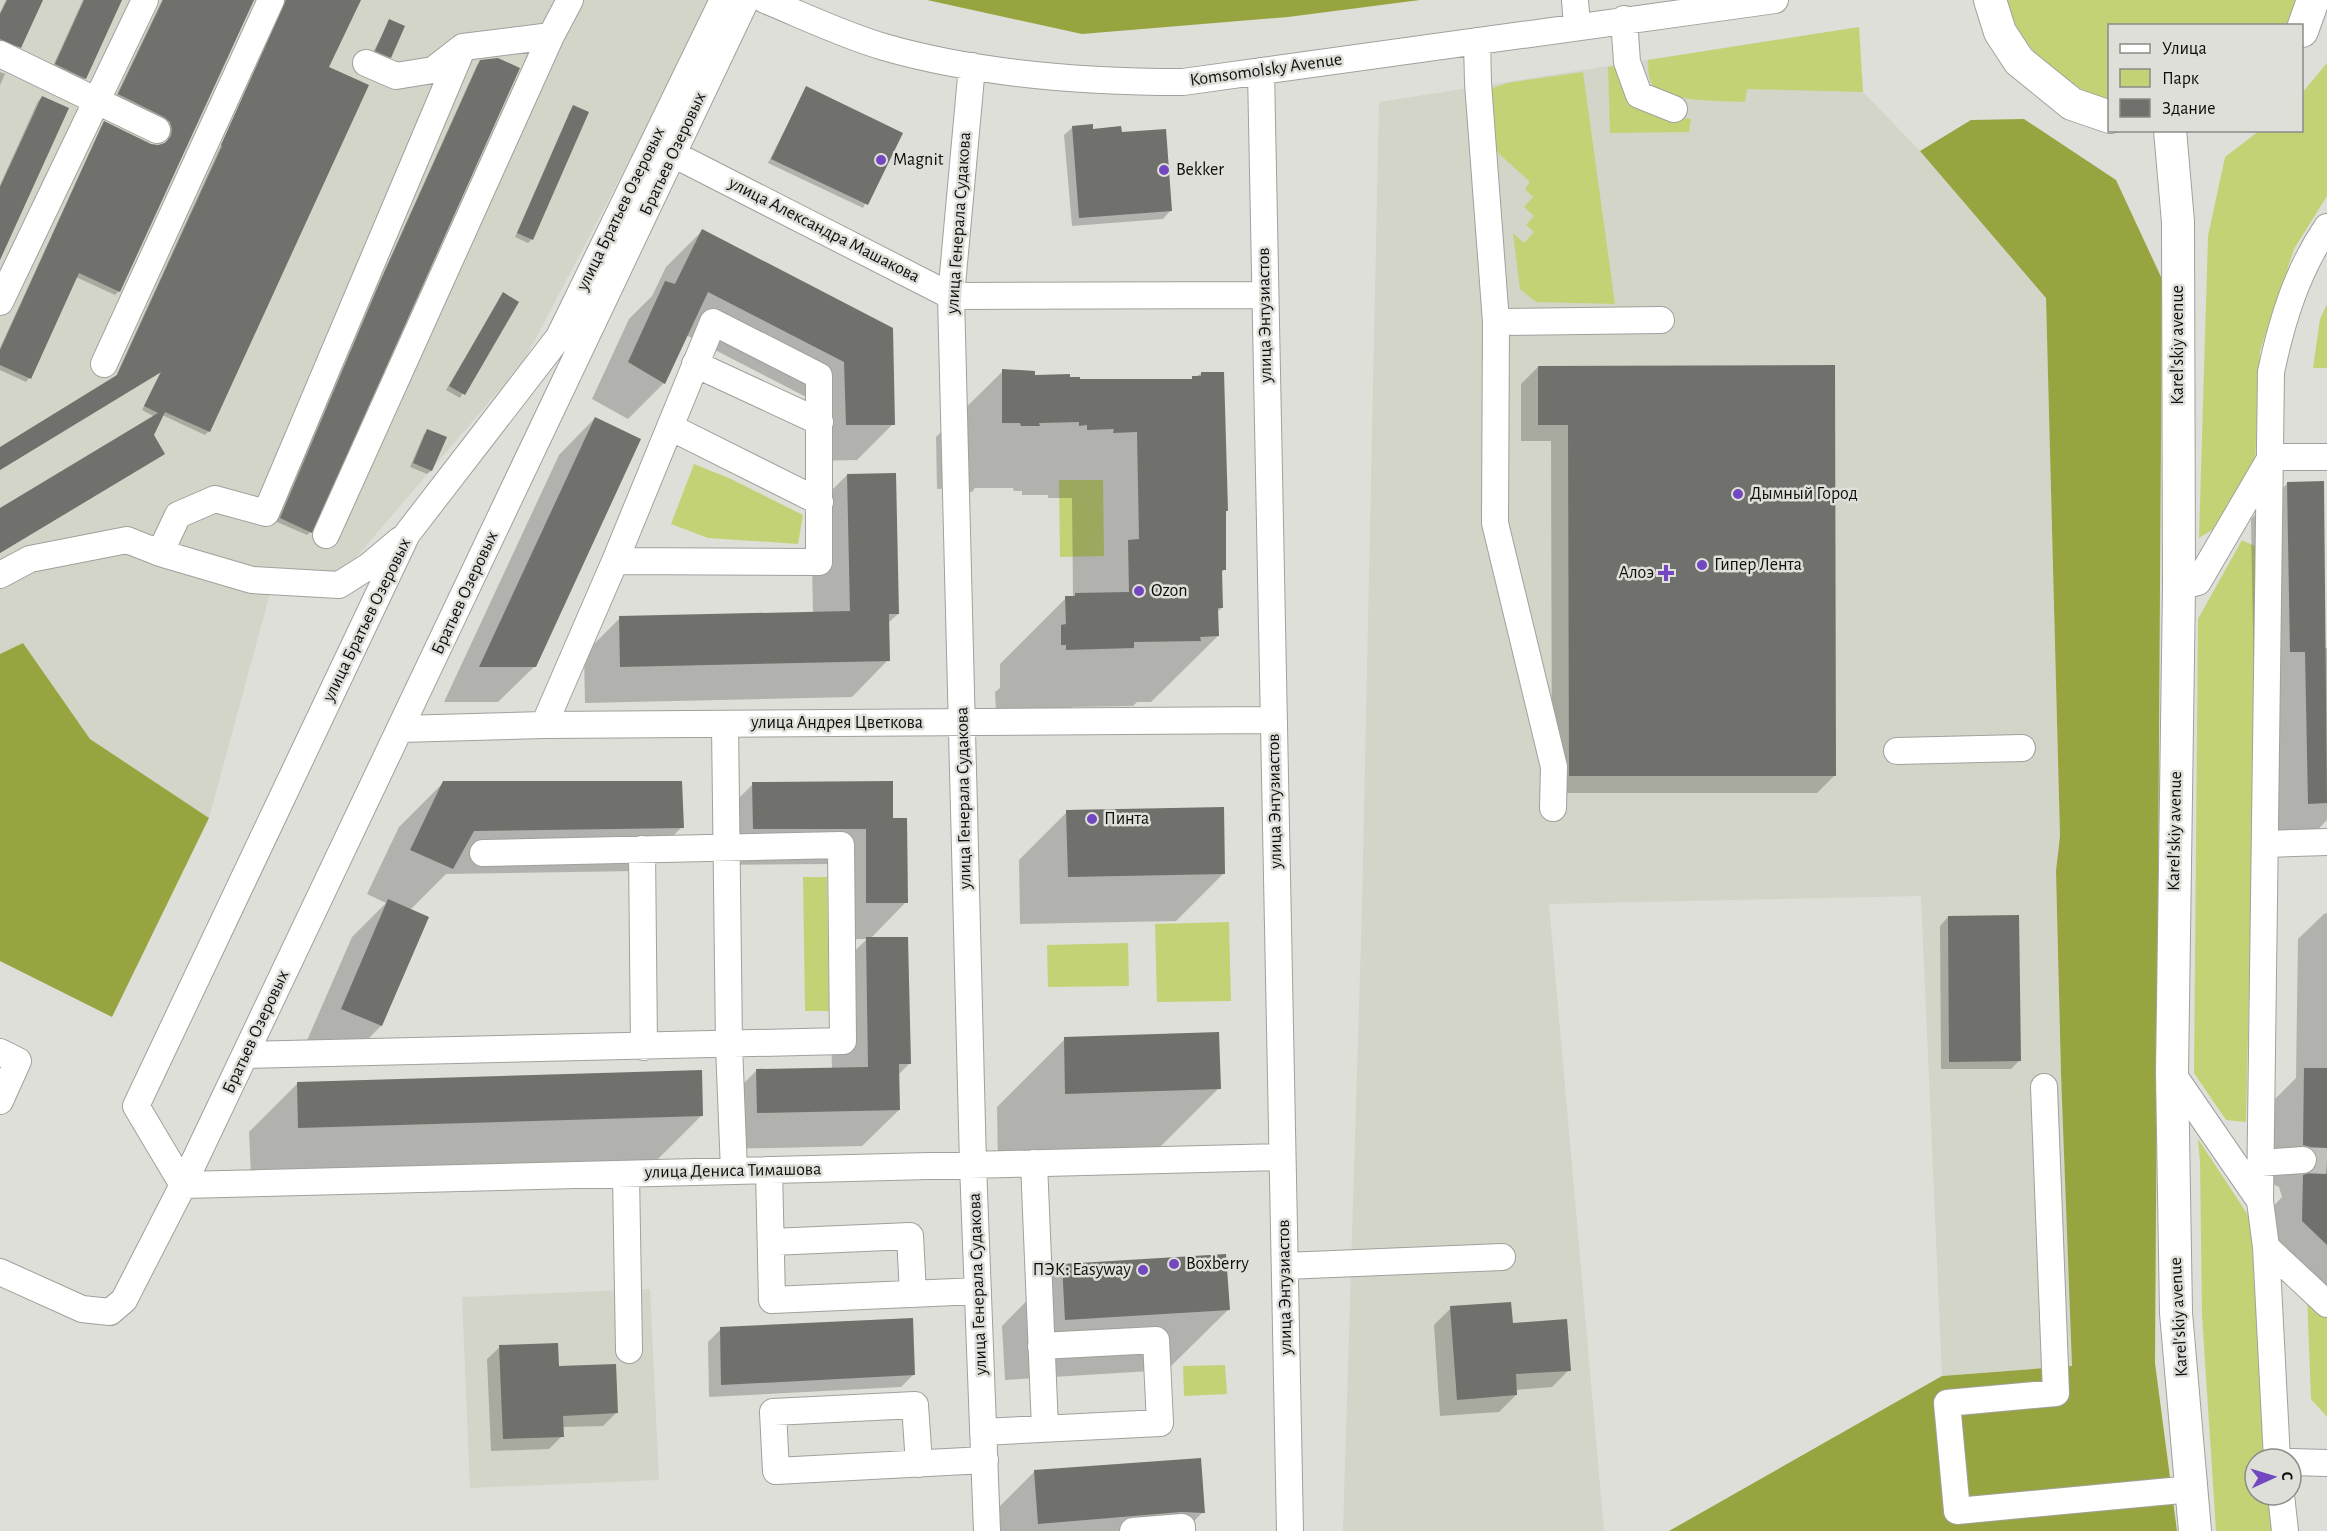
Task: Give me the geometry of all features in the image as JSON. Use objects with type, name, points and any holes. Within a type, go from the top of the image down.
[{"type":"main road","points":[[1990,0],[2000,32],[2019,61],[2072,104],[2108,117]]},
{"type":"main road","points":[[2303,26],[2313,0]]},
{"type":"main road","points":[[2303,38],[2327,26]]},
{"type":"main road","name":"Karel'skiy avenue","points":[[2170,132],[2178,222],[2179,587],[2172,1073],[2176,1313],[2195,1531]]},
{"type":"street","points":[[0,302],[145,0]]},
{"type":"street","points":[[105,364],[271,0]]},
{"type":"street","points":[[326,535],[551,36],[570,0]]},
{"type":"street","name":"улица Братьев Озеровых","points":[[183,1185],[136,1106],[407,534],[559,337],[723,0]]},
{"type":"street","name":"Братьев Озеровых","points":[[183,1185],[746,0]]},
{"type":"street","name":"Komsomolsky Avenue","points":[[765,0],[883,47],[972,66],[1107,82],[1183,82],[1624,19],[1775,0]]},
{"type":"street","points":[[1575,0],[1578,26]]},
{"type":"street","points":[[1624,19],[1627,62],[1639,95],[1674,109]]},
{"type":"street","points":[[366,63],[396,76],[433,70],[463,47],[551,36]]},
{"type":"street","points":[[1477,41],[1478,83],[1496,322],[1496,523],[1554,767],[1553,808]]},
{"type":"street","points":[[160,554],[178,515],[215,499],[266,513],[463,47]]},
{"type":"street","points":[[0,54],[157,130]]},
{"type":"street","name":"улица Генерала Судакова","points":[[972,66],[951,296],[973,1165],[987,1531]]},
{"type":"street","name":"улица Энтузиастов","points":[[1261,71],[1290,1531]]},
{"type":"street","name":"улица Александра Машакова","points":[[673,154],[951,296],[1265,295]]},
{"type":"street","points":[[2276,1447],[2266,1247],[2260,1201],[2271,372],[2295,285],[2327,226]]},
{"type":"street","points":[[1496,322],[1661,320]]},
{"type":"street","points":[[544,725],[615,561],[713,322],[819,376],[819,562],[615,561]]},
{"type":"street","points":[[695,364],[820,422]]},
{"type":"street","points":[[670,427],[820,502]]},
{"type":"street","points":[[2179,587],[2198,582],[2271,457]]},
{"type":"street","points":[[2271,457],[2327,457]]},
{"type":"street","points":[[0,575],[30,559],[127,540],[160,554],[252,580],[339,585],[369,566],[407,534]]},
{"type":"street","name":"улица Андрея Цветкова","points":[[400,729],[544,725],[1273,720]]},
{"type":"street","points":[[725,724],[729,1045],[734,1171]]},
{"type":"street","points":[[1897,751],[2022,748]]},
{"type":"street","points":[[2266,844],[2327,842]]},
{"type":"street","points":[[245,1055],[843,1041],[841,845],[483,853]]},
{"type":"street","points":[[642,849],[644,1047]]},
{"type":"street","points":[[0,1101],[9,1057]]},
{"type":"street","points":[[2172,1073],[2260,1201]]},
{"type":"street","points":[[2044,1087],[2056,1394],[1947,1403],[1957,1511],[2192,1489]]},
{"type":"street","name":"улица Дениса Тимашова","points":[[183,1185],[1282,1157]]},
{"type":"street","points":[[2261,1163],[2303,1160]]},
{"type":"street","points":[[1034,1163],[1045,1428]]},
{"type":"street","points":[[769,1170],[772,1300],[978,1291]]},
{"type":"street","points":[[626,1174],[629,1350]]},
{"type":"street","points":[[0,1272],[82,1310],[110,1312],[124,1300],[183,1185]]},
{"type":"street","points":[[771,1242],[910,1236],[913,1294]]},
{"type":"street","points":[[2266,1247],[2327,1304]]},
{"type":"street","points":[[1285,1266],[1502,1257]]},
{"type":"street","points":[[983,1432],[1160,1423],[1156,1340],[1041,1346]]},
{"type":"street","points":[[918,1464],[915,1405],[773,1412],[776,1471],[918,1464],[985,1460]]},
{"type":"street","points":[[2303,1462],[2327,1463]]},
{"type":"street","points":[[2282,1507],[2285,1531]]},
{"type":"street","points":[[1133,1531],[1182,1527],[1182,1531]]},
{"type":"shaded area","points":[[0,0],[713,0],[524,361],[342,574],[275,575],[209,818],[90,739],[23,643],[0,654]]},
{"type":"shaded area","points":[[1859,27],[1863,92],[1920,151],[2046,298],[2060,836],[2056,871],[2072,1366],[1942,1376],[1921,896],[1549,904],[1604,1531],[1343,1531],[1362,908],[1379,102]]},
{"type":"shaded area","points":[[650,1289],[659,1480],[470,1488],[462,1297]]},
{"type":"green space","points":[[927,0],[1420,0],[1288,17],[1082,34]]},
{"type":"green space","points":[[2006,0],[2296,0],[2286,24],[2108,24],[2108,100],[2075,86],[2045,63],[2021,34]]},
{"type":"green space","points":[[1859,27],[1863,92],[1747,89],[1745,102],[1711,101],[1672,96],[1661,92],[1654,87],[1649,78],[1648,60]]},
{"type":"green space","points":[[2327,63],[2327,196],[2294,249],[2260,351],[2255,464],[2212,530],[2199,538],[2208,236],[2225,157],[2258,132],[2303,132],[2303,92]]},
{"type":"green space","points":[[1620,65],[1620,78],[1627,98],[1648,111],[1691,119],[1689,132],[1610,133],[1608,67]]},
{"type":"green space","points":[[1583,72],[1615,304],[1536,302],[1520,289],[1513,233],[1524,243],[1534,232],[1526,225],[1534,216],[1524,207],[1533,197],[1525,189],[1530,182],[1486,142],[1486,98],[1493,88],[1507,83]]},
{"type":"green space","points":[[2024,119],[2116,180],[2162,279],[2155,1363],[2177,1531],[1669,1531],[1942,1376],[2072,1366],[2056,871],[2060,836],[2046,298],[1920,151],[1971,120]]},
{"type":"green space","points":[[2327,304],[2327,368],[2313,368],[2320,319]]},
{"type":"green space","points":[[694,464],[731,479],[803,515],[798,544],[708,538],[671,524]]},
{"type":"green space","points":[[1059,480],[1103,480],[1104,556],[1060,557]]},
{"type":"green space","points":[[2242,540],[2259,548],[2246,1122],[2226,1120],[2194,1073],[2198,619]]},
{"type":"green space","points":[[23,643],[90,739],[209,818],[112,1017],[0,961],[0,654]]},
{"type":"green space","points":[[803,877],[827,877],[829,1011],[805,1011]]},
{"type":"green space","points":[[1229,922],[1231,1001],[1157,1002],[1155,924]]},
{"type":"green space","points":[[1128,943],[1129,986],[1048,987],[1047,945]]},
{"type":"green space","points":[[2198,1139],[2250,1218],[2266,1447],[2243,1447],[2243,1507],[2271,1507],[2274,1531],[2216,1531],[2202,1315]]},
{"type":"green space","points":[[2307,1296],[2327,1315],[2327,1417],[2311,1399]]},
{"type":"green space","points":[[1225,1365],[1227,1394],[1184,1396],[1183,1366]]},
{"type":"building","points":[[7,0],[43,0],[21,48],[0,39],[0,14]]},
{"type":"building","points":[[84,0],[122,0],[86,79],[55,64]]},
{"type":"building","points":[[163,0],[254,0],[120,292],[79,273],[31,379],[0,365],[0,350],[104,121],[151,144],[165,143],[171,136],[170,122],[164,117],[118,94]]},
{"type":"building","points":[[286,0],[361,0],[329,67],[369,85],[210,432],[165,412],[154,435],[165,454],[0,553],[0,508],[158,413],[144,406],[161,372],[0,470],[0,447],[117,375]]},
{"type":"building","points":[[389,19],[405,26],[391,58],[375,51]]},
{"type":"building","points":[[498,58],[520,68],[312,533],[280,518],[380,282],[480,60]]},
{"type":"building","points":[[806,86],[903,133],[868,205],[771,159]]},
{"type":"building","points":[[42,96],[69,108],[0,260],[0,187]]},
{"type":"building","points":[[573,105],[589,112],[533,240],[517,233]]},
{"type":"building","points":[[1093,124],[1093,129],[1121,126],[1122,132],[1166,129],[1172,211],[1079,218],[1072,126]]},
{"type":"building","points":[[702,229],[893,328],[895,425],[846,425],[844,362],[708,292],[665,384],[628,362],[665,281],[675,284]]},
{"type":"building","points":[[503,292],[519,302],[465,395],[449,386]]},
{"type":"building","name":"Гипер Лента","points":[[1835,365],[1836,776],[1569,776],[1568,425],[1538,425],[1538,366]]},
{"type":"building","points":[[1002,369],[1035,371],[1035,375],[1070,374],[1070,377],[1080,377],[1080,379],[1192,379],[1192,376],[1201,376],[1201,372],[1224,372],[1228,511],[1226,511],[1226,570],[1222,570],[1223,608],[1218,608],[1219,636],[1200,637],[1201,641],[1134,642],[1134,648],[1066,650],[1066,645],[1061,645],[1061,625],[1066,624],[1065,596],[1075,596],[1075,593],[1129,592],[1128,540],[1139,539],[1137,432],[1113,433],[1114,429],[1087,430],[1087,425],[1079,426],[1079,422],[1039,423],[1040,426],[1002,423]]},
{"type":"building","points":[[595,417],[641,439],[536,667],[479,667]]},
{"type":"building","points":[[427,429],[447,437],[432,471],[413,463]]},
{"type":"building","points":[[896,473],[899,614],[889,614],[890,661],[620,667],[619,616],[850,611],[847,474]]},
{"type":"building","points":[[2324,481],[2327,803],[2308,804],[2305,652],[2290,652],[2287,482]]},
{"type":"building","points":[[443,781],[682,781],[684,828],[474,831],[453,869],[410,850]]},
{"type":"building","points":[[893,781],[893,818],[907,818],[908,903],[866,903],[866,829],[753,829],[752,782]]},
{"type":"building","points":[[1224,807],[1225,874],[1068,877],[1066,810]]},
{"type":"building","points":[[388,899],[429,917],[382,1026],[341,1009]]},
{"type":"building","points":[[2019,915],[2021,1061],[1949,1062],[1948,916]]},
{"type":"building","points":[[866,937],[908,937],[911,1064],[899,1064],[900,1110],[757,1113],[756,1069],[868,1067]]},
{"type":"building","points":[[1219,1032],[1221,1089],[1065,1094],[1064,1037]]},
{"type":"building","points":[[2304,1068],[2327,1068],[2327,1245],[2302,1221],[2303,1175],[2312,1172],[2318,1160],[2315,1151],[2303,1145]]},
{"type":"building","points":[[702,1070],[703,1116],[298,1128],[297,1082]]},
{"type":"building","points":[[1226,1254],[1230,1310],[1065,1320],[1062,1264]]},
{"type":"building","points":[[1511,1302],[1513,1323],[1567,1319],[1571,1371],[1516,1374],[1517,1395],[1457,1400],[1450,1306]]},
{"type":"building","points":[[913,1318],[915,1375],[721,1385],[720,1327]]},
{"type":"building","points":[[558,1343],[559,1366],[616,1364],[618,1413],[563,1416],[564,1437],[503,1439],[499,1345]]},
{"type":"building","points":[[1201,1458],[1205,1513],[1181,1512],[1038,1524],[1034,1470]]},
{"type":"tunnel","points":[[2303,1160],[2327,1161]]},
{"type":"place","name":"Magnit","points":[[881,160]]},
{"type":"place","name":"Bekker","points":[[1164,170]]},
{"type":"place","name":"Дымный Город","points":[[1738,494]]},
{"type":"place","name":"Гипер Лента","points":[[1702,565]]},
{"type":"place","name":"Алоэ","points":[[1666,573]]},
{"type":"place","name":"Ozon","points":[[1139,591]]},
{"type":"place","name":"Пинта","points":[[1092,819]]},
{"type":"place","name":"Boxberry","points":[[1174,1264]]},
{"type":"place","name":"ПЭК: Easyway","points":[[1143,1270]]}]
